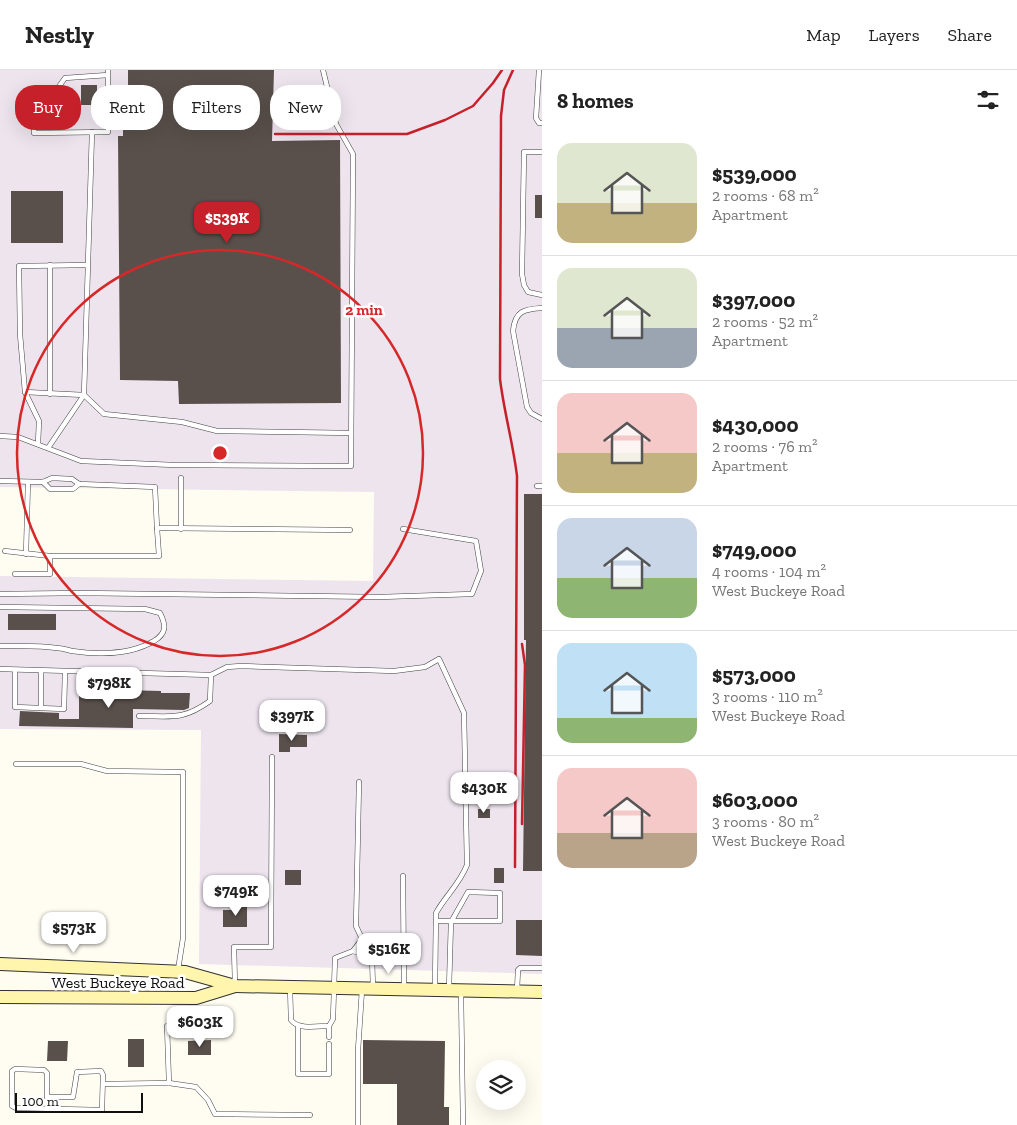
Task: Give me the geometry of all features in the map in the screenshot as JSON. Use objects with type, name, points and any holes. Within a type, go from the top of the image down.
[{"type":"main road","name":"West Buckeye Road","points":[[0,964],[185,972],[235,986],[542,992]]},
{"type":"main road","name":"West Buckeye Road","points":[[0,998],[196,998],[235,986]]},
{"type":"lane","points":[[0,436],[18,437],[81,461],[174,465],[351,466],[353,154],[336,124],[324,70]]},
{"type":"lane","points":[[539,70],[536,118],[539,123],[542,123]]},
{"type":"lane","points":[[108,73],[108,132],[34,133],[34,121],[66,78],[108,73]]},
{"type":"lane","points":[[48,448],[84,395],[92,132]]},
{"type":"lane","points":[[542,152],[524,152],[522,274],[524,285],[528,292],[542,295]]},
{"type":"lane","points":[[50,265],[50,394]]},
{"type":"lane","points":[[38,444],[38,421],[25,392],[20,334],[19,266],[87,265]]},
{"type":"lane","points":[[542,308],[527,309],[519,314],[514,322],[513,331],[527,407],[531,414],[542,419]]},
{"type":"lane","points":[[25,392],[84,395],[104,414],[182,422],[217,431],[351,433]]},
{"type":"lane","points":[[0,441],[6,437]]},
{"type":"lane","points":[[0,482],[43,482],[52,478],[72,479],[79,484],[155,487],[159,556],[50,556],[5,551]]},
{"type":"lane","points":[[181,478],[181,529]]},
{"type":"lane","points":[[26,554],[28,482]]},
{"type":"lane","points":[[43,482],[50,489],[73,490],[79,484]]},
{"type":"lane","points":[[157,528],[350,530]]},
{"type":"lane","points":[[0,594],[80,592],[380,597],[472,594],[481,571],[476,541],[403,529]]},
{"type":"lane","points":[[16,574],[50,574],[50,556]]},
{"type":"lane","points":[[0,608],[145,609],[160,613],[165,623],[165,630],[160,637],[140,648],[123,652],[87,652],[59,648],[0,646]]},
{"type":"lane","points":[[0,669],[211,675],[227,667],[241,666],[394,670],[424,667],[439,659],[464,713],[467,865],[458,884],[436,913],[435,990]]},
{"type":"lane","points":[[16,670],[15,708],[64,709],[65,672]]},
{"type":"lane","points":[[41,671],[41,708]]},
{"type":"lane","points":[[139,716],[182,716],[196,711],[210,701],[211,675]]},
{"type":"lane","points":[[235,986],[234,947],[271,947],[272,757]]},
{"type":"lane","points":[[16,764],[81,764],[107,772],[183,772],[183,938],[178,972]]},
{"type":"lane","points":[[329,1037],[329,1026],[332,1018],[335,958],[353,951],[362,939],[356,926],[359,782]]},
{"type":"lane","points":[[404,876],[404,989]]},
{"type":"lane","points":[[436,921],[451,922],[500,921],[500,893],[468,892],[451,922],[463,1125]]},
{"type":"lane","points":[[353,951],[372,957],[358,1050],[358,1125]]},
{"type":"lane","points":[[517,991],[518,970],[520,968],[542,968]]},
{"type":"lane","points":[[290,987],[291,1020],[293,1023],[298,1026],[329,1026]]},
{"type":"lane","points":[[167,1026],[169,1083]]},
{"type":"lane","points":[[298,1026],[298,1074],[329,1074],[329,1044]]},
{"type":"lane","points":[[15,1069],[44,1070],[47,1073],[47,1096],[74,1097],[77,1072],[101,1071],[103,1084],[102,1110],[16,1108],[12,1106],[12,1071],[15,1069]]},
{"type":"lane","points":[[103,1084],[169,1083],[196,1087],[208,1100],[215,1114],[310,1115]]},
{"type":"shaded area","points":[[0,70],[542,70],[542,974],[199,964],[201,730],[0,729],[0,576],[373,581],[374,492],[0,487]]},
{"type":"building","points":[[128,70],[274,70],[274,85],[270,85],[270,130],[272,130],[272,141],[340,140],[341,403],[179,404],[178,381],[120,380],[118,136],[123,136],[123,130],[163,130],[163,85],[128,85]]},
{"type":"building","points":[[81,85],[91,85],[91,105],[81,105]]},
{"type":"building","points":[[11,191],[63,191],[63,243],[11,243]]},
{"type":"building","points":[[535,195],[542,195],[542,218],[535,218]]},
{"type":"building","points":[[524,494],[542,494],[542,871],[523,871],[526,640],[524,640]]},
{"type":"building","points":[[8,614],[56,614],[56,630],[8,630]]},
{"type":"building","points":[[79,689],[190,693],[189,708],[184,710],[133,709],[133,728],[19,726],[20,711],[59,713],[59,719],[79,719]]},
{"type":"building","points":[[279,734],[307,735],[307,747],[290,747],[290,752],[279,752]]},
{"type":"building","points":[[478,809],[490,809],[490,818],[478,818]]},
{"type":"building","points":[[494,868],[504,868],[504,883],[494,883]]},
{"type":"building","points":[[285,870],[301,870],[301,885],[285,885]]},
{"type":"building","points":[[234,905],[247,905],[247,927],[223,927],[223,910],[234,910]]},
{"type":"building","points":[[516,920],[542,920],[542,956],[516,955]]},
{"type":"building","points":[[128,1039],[144,1039],[144,1067],[128,1067]]},
{"type":"building","points":[[211,1040],[211,1055],[188,1055],[188,1041]]},
{"type":"building","points":[[363,1040],[445,1041],[444,1107],[449,1107],[449,1125],[397,1125],[397,1084],[363,1084]]},
{"type":"building","points":[[48,1041],[68,1041],[67,1061],[47,1061]]},
{"type":"railway","points":[[275,134],[407,134],[445,120],[473,106],[502,70]]},
{"type":"railway","points":[[513,70],[504,90],[501,116],[500,379],[517,476],[515,867]]},
{"type":"railway","points":[[522,644],[525,665],[522,824]]}]
